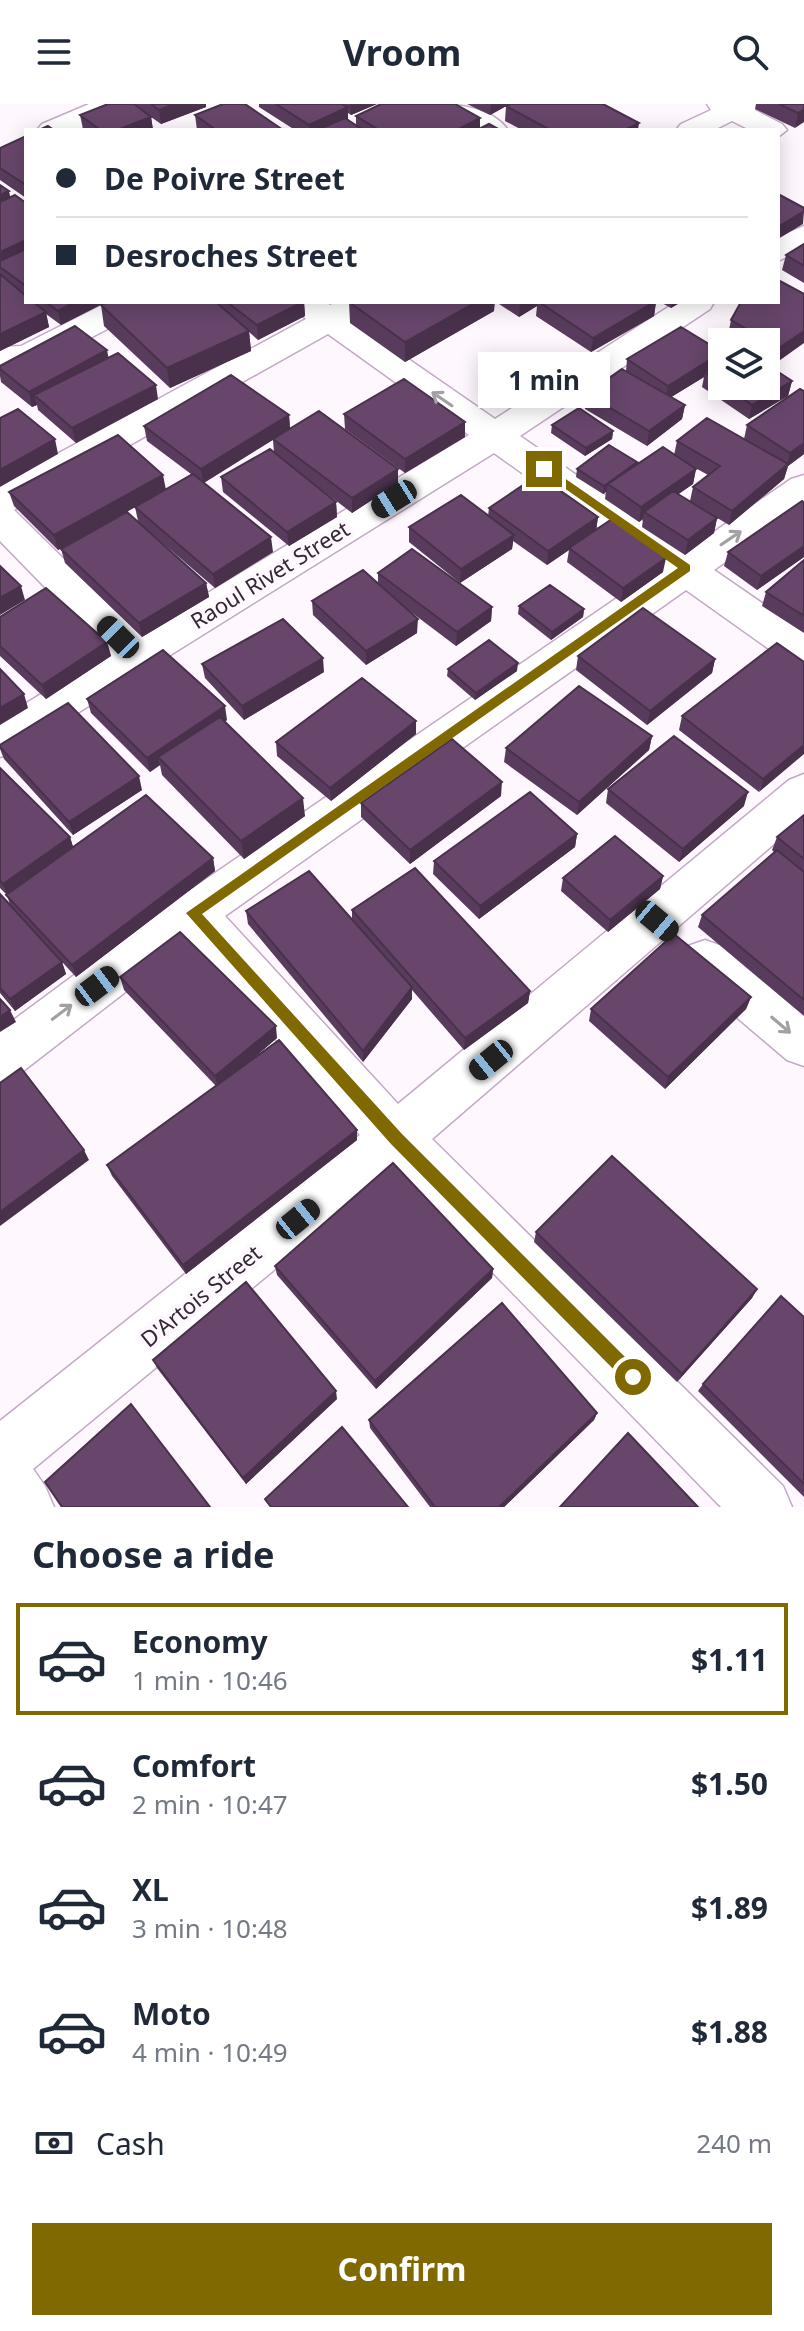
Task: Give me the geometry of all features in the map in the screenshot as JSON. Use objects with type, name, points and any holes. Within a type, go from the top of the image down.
[{"type":"street","points":[[53,125],[113,104]]},
{"type":"street","points":[[443,104],[489,128]]},
{"type":"street","points":[[694,128],[733,106],[770,128]]},
{"type":"street","points":[[780,250],[804,235]]},
{"type":"street","points":[[0,358],[28,356],[130,304]]},
{"type":"street","points":[[0,501],[316,311],[351,304]]},
{"type":"street","name":"Raoul Rivet Street","points":[[0,740],[496,435],[695,304]]},
{"type":"street","points":[[316,311],[804,653]]},
{"type":"street","points":[[0,1059],[193,913],[804,488]]},
{"type":"street","points":[[0,518],[138,657]]},
{"type":"street","name":"D'Artois Street","points":[[0,1458],[397,1139],[657,921],[804,792]]},
{"type":"street","points":[[193,913],[397,1139],[762,1507]]},
{"type":"street","points":[[657,921],[804,1044]]},
{"type":"street","points":[[0,1473],[24,1507]]},
{"type":"building","points":[[108,104],[134,104],[151,117],[122,128],[97,128],[80,115]]},
{"type":"building","points":[[151,104],[174,104],[159,110]]},
{"type":"building","points":[[223,104],[245,104],[280,128],[213,128],[195,115]]},
{"type":"building","points":[[276,104],[342,104],[348,107],[309,125]]},
{"type":"building","points":[[381,104],[455,104],[480,118],[461,128],[376,128],[356,116]]},
{"type":"building","points":[[603,104],[639,123],[629,128],[546,128],[506,106]]},
{"type":"building","points":[[779,104],[804,104],[804,110],[798,113]]},
{"type":"building","points":[[345,118],[360,128],[322,128]]},
{"type":"building","points":[[24,137],[24,184],[0,168],[0,148]]},
{"type":"building","points":[[0,185],[9,191],[0,195]]},
{"type":"building","points":[[15,195],[24,202],[24,241],[0,252],[0,202]]},
{"type":"building","points":[[780,195],[804,208],[804,211],[780,226]]},
{"type":"building","points":[[804,244],[804,266],[786,255]]},
{"type":"building","points":[[24,250],[24,285],[0,267],[0,261]]},
{"type":"building","points":[[0,274],[24,294],[24,304],[36,304],[46,312],[0,334]]},
{"type":"building","points":[[780,281],[804,294],[804,331],[780,347],[780,328],[745,328],[731,320],[740,304],[780,304]]},
{"type":"building","points":[[49,304],[71,304],[58,311]]},
{"type":"building","points":[[218,304],[249,331],[167,368],[101,305]]},
{"type":"building","points":[[230,304],[299,304],[257,325]]},
{"type":"building","points":[[352,304],[472,304],[405,342]]},
{"type":"building","points":[[542,304],[651,304],[593,338]]},
{"type":"building","points":[[75,326],[107,350],[29,392],[0,369],[0,366]]},
{"type":"building","points":[[681,327],[708,343],[708,361],[668,386],[627,359]]},
{"type":"building","points":[[118,353],[156,385],[72,428],[34,395]]},
{"type":"building","points":[[622,369],[685,405],[649,431],[587,394]]},
{"type":"building","points":[[780,373],[792,381],[780,388]]},
{"type":"building","points":[[231,375],[289,415],[201,469],[144,426]]},
{"type":"building","points":[[404,379],[465,422],[405,459],[344,414]]},
{"type":"building","points":[[800,389],[804,391],[804,443],[790,453],[747,425]]},
{"type":"building","points":[[579,408],[613,431],[586,448],[552,425]]},
{"type":"building","points":[[18,409],[55,439],[0,470],[0,418]]},
{"type":"building","points":[[319,411],[398,469],[352,498],[273,439]]},
{"type":"building","points":[[707,418],[788,464],[732,511],[693,487],[720,466],[677,441]]},
{"type":"building","points":[[118,435],[163,475],[54,535],[9,492]]},
{"type":"building","points":[[609,445],[637,462],[604,486],[577,469]]},
{"type":"building","points":[[663,447],[696,469],[641,507],[608,484]]},
{"type":"building","points":[[270,449],[336,502],[287,532],[221,477]]},
{"type":"building","points":[[193,474],[271,537],[213,574],[135,507]]},
{"type":"building","points":[[538,475],[598,517],[548,551],[489,508]]},
{"type":"building","points":[[673,491],[717,518],[688,540],[644,512]]},
{"type":"building","points":[[461,495],[514,535],[461,569],[409,527]]},
{"type":"building","points":[[802,501],[804,546],[761,576],[728,552]]},
{"type":"building","points":[[127,512],[206,583],[139,623],[61,549]]},
{"type":"building","points":[[612,519],[666,558],[623,588],[569,548]]},
{"type":"building","points":[[412,549],[492,607],[457,632],[378,573]]},
{"type":"building","points":[[804,560],[804,616],[766,592]]},
{"type":"building","points":[[0,566],[21,586],[0,598]]},
{"type":"building","points":[[363,570],[418,619],[366,651],[312,601]]},
{"type":"building","points":[[550,585],[584,609],[552,632],[519,606]]},
{"type":"building","points":[[46,588],[107,642],[42,685],[0,646],[0,617]]},
{"type":"building","points":[[643,608],[715,659],[650,711],[578,656]]},
{"type":"building","points":[[283,619],[323,658],[242,706],[202,664]]},
{"type":"building","points":[[489,640],[518,663],[476,693],[448,669]]},
{"type":"building","points":[[777,643],[804,662],[804,745],[763,779],[682,716]]},
{"type":"building","points":[[163,650],[225,706],[147,758],[87,699]]},
{"type":"building","points":[[0,669],[24,694],[0,708]]},
{"type":"building","points":[[362,678],[416,721],[330,788],[276,742]]},
{"type":"building","points":[[579,686],[652,736],[579,802],[506,748]]},
{"type":"building","points":[[68,703],[139,776],[69,822],[0,747]]},
{"type":"building","points":[[220,717],[303,798],[241,841],[158,757]]},
{"type":"building","points":[[674,736],[748,792],[683,849],[608,789]]},
{"type":"building","points":[[452,739],[502,782],[410,850],[361,803]]},
{"type":"building","points":[[0,768],[70,837],[3,884],[0,880]]},
{"type":"building","points":[[530,792],[577,834],[480,906],[434,861]]},
{"type":"building","points":[[146,795],[213,858],[72,965],[6,895]]},
{"type":"building","points":[[804,815],[804,859],[777,837]]},
{"type":"building","points":[[615,836],[663,876],[610,920],[563,878]]},
{"type":"building","points":[[777,850],[804,872],[804,1000],[702,915]]},
{"type":"building","points":[[415,868],[530,991],[465,1038],[352,910]]},
{"type":"building","points":[[309,871],[412,987],[363,1051],[246,911]]},
{"type":"building","points":[[0,894],[62,962],[10,999],[0,988]]},
{"type":"building","points":[[180,932],[276,1026],[215,1076],[120,977]]},
{"type":"building","points":[[674,934],[751,997],[668,1077],[591,1009]]},
{"type":"building","points":[[0,999],[10,1010],[0,1017]]},
{"type":"building","points":[[279,1040],[357,1130],[183,1265],[107,1165]]},
{"type":"building","points":[[21,1068],[84,1150],[0,1212],[0,1083]]},
{"type":"building","points":[[612,1156],[757,1289],[682,1374],[536,1232]]},
{"type":"building","points":[[393,1163],[493,1269],[375,1381],[275,1266]]},
{"type":"building","points":[[246,1282],[336,1391],[243,1478],[153,1360]]},
{"type":"building","points":[[781,1296],[804,1317],[804,1484],[703,1384]]},
{"type":"building","points":[[502,1303],[597,1413],[499,1507],[435,1507],[369,1420]]},
{"type":"building","points":[[131,1404],[210,1507],[62,1507],[45,1482]]},
{"type":"building","points":[[342,1427],[408,1507],[271,1507],[265,1499]]},
{"type":"building","points":[[628,1433],[698,1507],[560,1507]]},
{"type":"route","points":[[544,469],[686,568],[193,913],[397,1139],[633,1377]]}]
